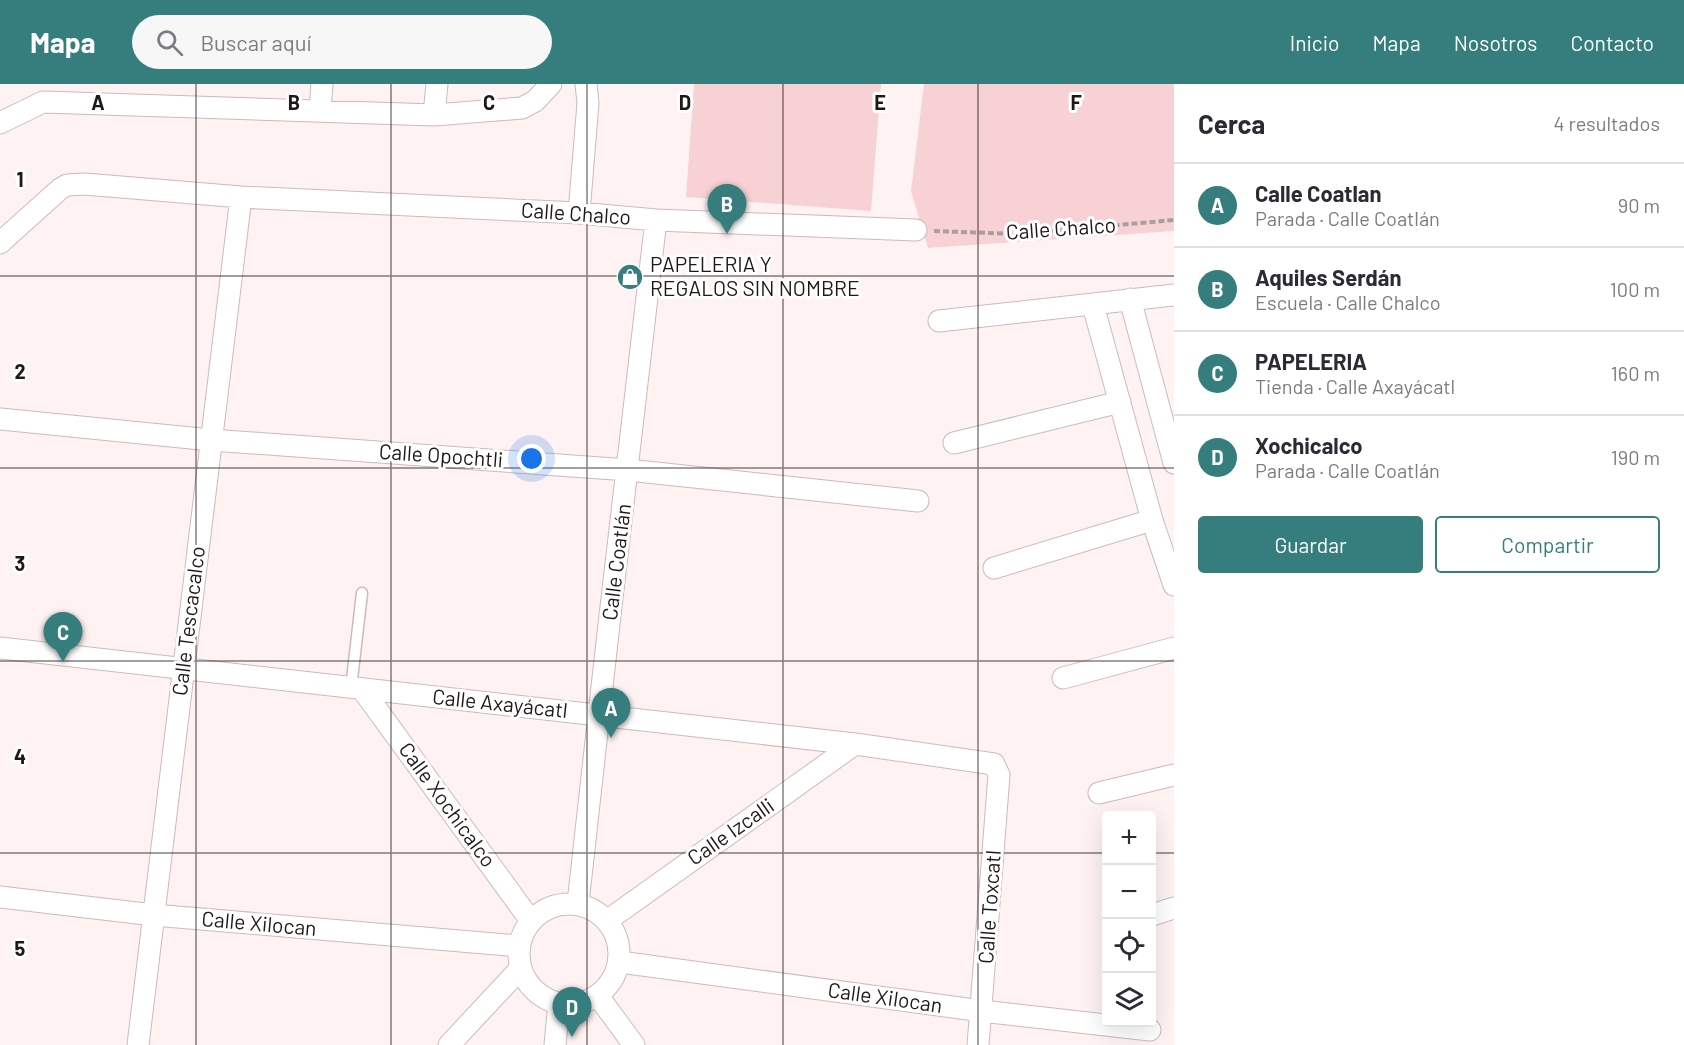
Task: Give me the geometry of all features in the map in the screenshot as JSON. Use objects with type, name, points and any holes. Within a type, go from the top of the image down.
[{"type":"street","points":[[320,110],[322,84]]},
{"type":"street","points":[[434,115],[437,84]]},
{"type":"street","points":[[0,123],[44,93],[434,115],[522,108],[535,101],[551,84]]},
{"type":"street","points":[[579,213],[588,103],[586,84]]},
{"type":"street","name":"Calle Chalco","points":[[0,243],[60,189],[67,185],[85,184],[241,197],[579,213],[656,220],[916,230]]},
{"type":"street","name":"Calle Tescacalco","points":[[138,1045],[241,197]]},
{"type":"street","name":"Calle Coatlán","points":[[578,903],[656,220]]},
{"type":"street","points":[[939,321],[1174,295]]},
{"type":"street","points":[[1112,302],[1120,402],[1152,520],[1174,585]]},
{"type":"street","points":[[1112,302],[1168,417],[1174,463]]},
{"type":"street","points":[[954,443],[1120,402]]},
{"type":"street","name":"Calle Opochtli","points":[[0,419],[211,440],[628,470],[918,501]]},
{"type":"street","points":[[994,567],[1152,520]]},
{"type":"street","name":"Calle Axayácatl","points":[[0,648],[855,744],[989,763],[998,768]]},
{"type":"street","points":[[1063,678],[1174,648]]},
{"type":"street","name":"Calle Xochicalco","points":[[357,688],[531,921]]},
{"type":"street","name":"Calle Izcalli","points":[[608,920],[855,744]]},
{"type":"street","name":"Calle Toxcatl","points":[[978,1045],[998,768]]},
{"type":"street","points":[[1099,794],[1174,774]]},
{"type":"street","name":"Calle Xilocan","points":[[0,897],[154,915],[519,946]]},
{"type":"street","points":[[563,903],[578,903],[589,907],[608,920],[617,937],[620,962],[613,980],[598,996],[577,1004],[559,1004],[541,996],[532,988],[520,969],[519,946],[531,921],[549,907],[563,903]]},
{"type":"street","points":[[1156,914],[1174,908]]},
{"type":"street","name":"Calle Xilocan","points":[[620,962],[982,1011],[1150,1030]]},
{"type":"street","points":[[449,1045],[520,969]]},
{"type":"street","points":[[598,996],[634,1045]]},
{"type":"street","points":[[555,1045],[559,1004]]},
{"type":"lane","points":[[357,688],[362,593]]},
{"type":"path","name":"Calle Chalco","points":[[916,230],[1018,234],[1174,220]]},
{"type":"shaded area","points":[[694,84],[881,84],[871,211],[686,197]]},
{"type":"shaded area","points":[[924,84],[1174,84],[1174,231],[928,248],[911,191]]},
{"type":"place","name":"Aquiles Serdán","points":[[727,234]]},
{"type":"place","name":"PAPELERIA Y REGALOS SIN NOMBRE","points":[[630,277]]},
{"type":"place","name":"PAPELERIA","points":[[63,662]]},
{"type":"place","name":"Calle Coatlan","points":[[611,738]]},
{"type":"place","name":"Xochicalco","points":[[572,1037]]}]
